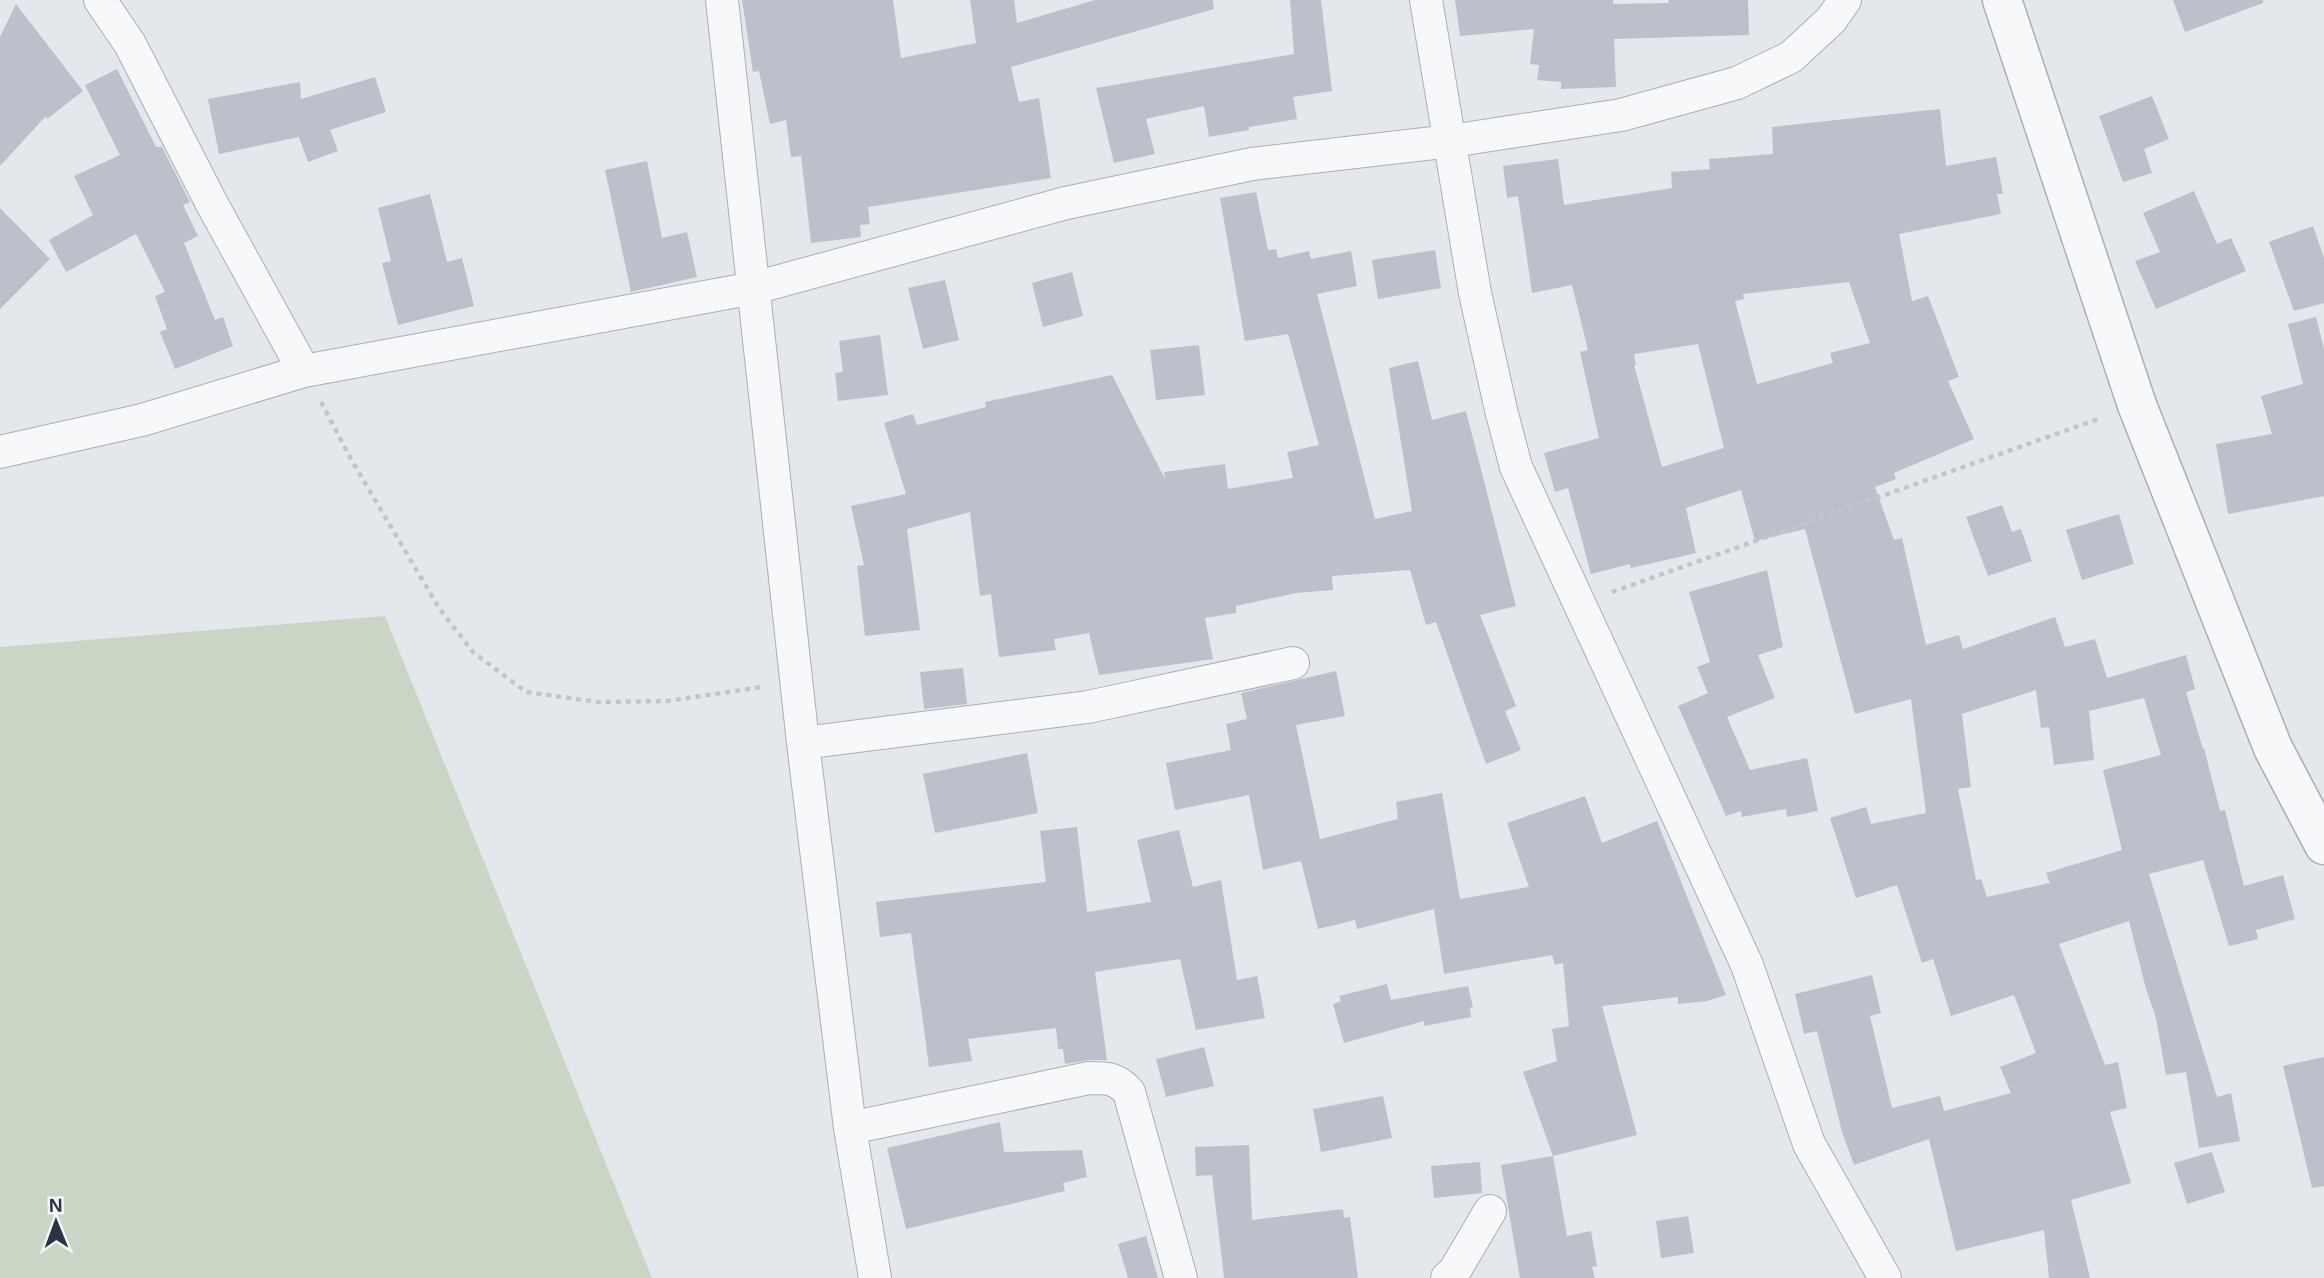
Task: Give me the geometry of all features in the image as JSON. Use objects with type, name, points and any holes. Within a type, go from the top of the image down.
[{"type":"street","points":[[100,0],[130,44],[212,204],[304,371]]},
{"type":"street","points":[[722,0],[803,743],[850,1128],[875,1278]]},
{"type":"street","points":[[1426,0],[1475,293],[1516,467],[1747,965],[1809,1144],[1885,1278]]},
{"type":"street","points":[[0,452],[142,420],[304,371],[579,318],[754,288],[1066,203],[1252,164],[1451,141],[1621,115],[1737,83],[1791,57],[1830,20],[1845,0]]},
{"type":"street","points":[[2002,0],[2137,405],[2273,748],[2324,845]]},
{"type":"street","points":[[803,743],[1088,707],[1293,663]]},
{"type":"street","points":[[850,1128],[1089,1078],[1106,1078],[1120,1082],[1129,1092],[1181,1278]]},
{"type":"street","points":[[1447,1278],[1454,1272],[1490,1212]]},
{"type":"path","points":[[304,371],[352,461],[439,608],[473,652],[526,692],[598,702],[667,701],[796,682]]},
{"type":"path","points":[[1578,604],[2137,405]]},
{"type":"green space","points":[[385,616],[652,1278],[0,1278],[0,647]]},
{"type":"building","points":[[742,0],[893,0],[901,58],[976,43],[970,0],[1014,0],[1017,23],[1095,0],[1213,0],[1214,9],[1011,67],[1019,102],[1039,98],[1051,178],[868,207],[870,224],[860,225],[861,237],[811,243],[801,156],[791,157],[786,120],[770,124],[759,71],[753,72]]},
{"type":"building","points":[[1290,0],[1321,0],[1332,91],[1293,97],[1297,119],[1209,137],[1204,106],[1146,119],[1155,154],[1114,163],[1096,88],[1294,54]]},
{"type":"building","points":[[1455,0],[1613,0],[1613,4],[1669,3],[1668,0],[1748,0],[1749,35],[1614,39],[1616,87],[1561,89],[1561,82],[1537,80],[1539,65],[1530,64],[1534,29],[1460,36]]},
{"type":"building","points":[[2173,0],[2263,0],[2263,3],[2185,32]]},
{"type":"building","points":[[16,4],[83,91],[47,119],[46,116],[0,166],[0,37]]},
{"type":"building","points":[[117,69],[156,147],[162,147],[190,202],[183,205],[198,236],[184,243],[215,320],[223,317],[233,346],[175,369],[160,332],[167,329],[155,296],[165,292],[136,234],[66,272],[49,240],[93,215],[74,176],[120,155],[85,85]]},
{"type":"building","points":[[375,77],[386,112],[330,130],[338,151],[308,162],[299,137],[219,154],[208,99],[300,82],[301,99]]},
{"type":"building","points":[[2152,96],[2169,139],[2144,149],[2152,173],[2123,182],[2099,116]]},
{"type":"building","points":[[1940,109],[1946,166],[1996,157],[2003,194],[1997,194],[2001,214],[1899,234],[1912,301],[1928,296],[1959,377],[1948,381],[1974,439],[1894,473],[1896,479],[1875,487],[1894,540],[1902,538],[1926,645],[1959,635],[1963,649],[2055,617],[2065,647],[2095,639],[2107,678],[2186,655],[2195,689],[2186,692],[2220,811],[2225,810],[2244,886],[2283,875],[2295,919],[2256,930],[2258,939],[2229,946],[2203,860],[2149,874],[2217,1097],[2231,1093],[2240,1141],[2199,1148],[2186,1072],[2166,1075],[2156,1018],[2129,921],[2059,944],[2105,1065],[2118,1062],[2127,1108],[2110,1112],[2131,1183],[2071,1200],[2090,1278],[2049,1278],[2044,1230],[1956,1251],[1929,1139],[1854,1165],[1842,1132],[1817,1031],[1804,1034],[1795,994],[1872,975],[1881,1013],[1870,1016],[1892,1108],[1940,1096],[1944,1111],[2011,1093],[2000,1067],[2036,1053],[2014,995],[1951,1016],[1933,959],[1922,963],[1897,885],[1856,898],[1830,818],[1866,807],[1871,824],[1926,813],[1911,699],[1855,714],[1805,529],[1755,541],[1741,490],[1686,508],[1696,553],[1631,568],[1630,564],[1591,574],[1568,488],[1555,492],[1544,453],[1599,438],[1580,352],[1588,350],[1572,285],[1532,293],[1518,196],[1507,198],[1503,166],[1558,159],[1564,205],[1672,188],[1671,172],[1710,169],[1709,159],[1773,154],[1772,127]],"holes":[[[1849,282],[1870,343],[1830,353],[1833,363],[1757,384],[1735,301],[1744,299],[1743,294]],[[1698,344],[1724,448],[1662,467],[1634,365],[1634,354]],[[2036,690],[2041,728],[2049,727],[2054,765],[2094,760],[2089,711],[2144,698],[2161,755],[2103,770],[2122,850],[2046,873],[2050,883],[1987,897],[1981,879],[1976,880],[1958,789],[1971,787],[1962,714]]]},
{"type":"building","points":[[647,161],[662,238],[687,232],[697,277],[631,292],[605,170]]},
{"type":"building","points":[[2194,191],[2217,244],[2231,238],[2246,271],[2156,309],[2135,261],[2160,252],[2143,213]]},
{"type":"building","points":[[1256,192],[1268,250],[1276,249],[1278,258],[1309,251],[1311,259],[1351,251],[1357,286],[1317,294],[1375,519],[1412,511],[1389,368],[1418,361],[1432,420],[1466,411],[1516,606],[1480,615],[1516,706],[1505,711],[1521,750],[1486,764],[1436,622],[1426,625],[1410,570],[1332,576],[1333,590],[1296,593],[1236,606],[1236,613],[1205,618],[1213,659],[1099,675],[1089,633],[1054,639],[1056,650],[999,657],[991,594],[980,596],[970,512],[907,529],[920,630],[865,636],[857,566],[864,565],[851,506],[906,494],[884,423],[913,414],[917,425],[986,407],[985,402],[1112,375],[1165,479],[1164,472],[1225,464],[1228,489],[1293,478],[1287,452],[1319,445],[1288,334],[1245,341],[1220,198]]},
{"type":"building","points":[[430,194],[447,262],[462,258],[474,306],[398,325],[382,263],[391,261],[378,208]]},
{"type":"building","points":[[0,208],[50,259],[0,309]]},
{"type":"building","points":[[2313,226],[2324,258],[2324,303],[2294,311],[2269,242]]},
{"type":"building","points":[[1435,250],[1441,288],[1378,299],[1372,260]]},
{"type":"building","points":[[1072,272],[1083,316],[1043,327],[1032,283]]},
{"type":"building","points":[[945,280],[959,340],[923,349],[908,288]]},
{"type":"building","points":[[2316,317],[2324,349],[2324,496],[2228,514],[2216,444],[2272,434],[2261,396],[2303,384],[2288,324]]},
{"type":"building","points":[[880,335],[888,395],[838,401],[835,373],[843,372],[839,341]]},
{"type":"building","points":[[1199,345],[1205,395],[1156,400],[1150,350]]},
{"type":"building","points":[[2002,505],[2012,532],[2021,529],[2032,561],[1988,576],[1966,517]]},
{"type":"building","points":[[2119,514],[2134,564],[2082,580],[2066,530]]},
{"type":"building","points":[[1767,570],[1783,647],[1758,655],[1775,698],[1727,717],[1750,770],[1807,758],[1818,811],[1787,817],[1786,809],[1742,817],[1741,811],[1726,816],[1678,706],[1708,693],[1697,667],[1710,662],[1689,592]]},
{"type":"building","points":[[963,668],[967,704],[924,709],[920,672]]},
{"type":"building","points":[[1336,671],[1345,716],[1296,725],[1320,839],[1398,819],[1396,802],[1442,793],[1460,899],[1529,887],[1507,823],[1585,796],[1602,843],[1657,821],[1726,995],[1707,1001],[1678,1004],[1678,997],[1602,1006],[1637,1135],[1553,1156],[1523,1072],[1557,1061],[1552,1029],[1569,1026],[1563,963],[1555,965],[1552,955],[1444,974],[1434,909],[1357,929],[1355,920],[1318,929],[1301,861],[1263,870],[1249,795],[1175,810],[1166,763],[1231,750],[1226,724],[1247,719],[1241,693]]},
{"type":"building","points":[[1027,753],[1038,813],[935,833],[923,774]]},
{"type":"building","points":[[1077,827],[1087,912],[1151,902],[1137,840],[1179,830],[1193,887],[1221,880],[1237,980],[1257,976],[1265,1018],[1196,1030],[1180,959],[1095,972],[1107,1060],[1065,1064],[1063,1049],[1058,1049],[1056,1028],[968,1039],[972,1061],[929,1067],[911,933],[880,937],[876,902],[1046,882],[1040,831]]},
{"type":"building","points":[[1387,984],[1391,1000],[1468,986],[1473,1007],[1470,1008],[1471,1017],[1424,1026],[1424,1021],[1344,1043],[1333,1004],[1341,1001],[1339,996]]},
{"type":"building","points":[[1204,1047],[1214,1086],[1166,1097],[1156,1059]]},
{"type":"building","points":[[2324,1057],[2324,1186],[2312,1188],[2283,1066]]},
{"type":"building","points":[[1383,1096],[1392,1138],[1321,1152],[1313,1109]]},
{"type":"building","points":[[1000,1122],[1004,1152],[1082,1150],[1087,1177],[1063,1183],[1065,1191],[906,1229],[887,1148]]},
{"type":"building","points":[[1249,1145],[1252,1220],[1343,1209],[1344,1218],[1350,1217],[1358,1278],[1224,1278],[1212,1175],[1196,1176],[1195,1147]]},
{"type":"building","points":[[2212,1152],[2225,1192],[2187,1204],[2174,1163]]},
{"type":"building","points":[[1553,1156],[1567,1236],[1591,1231],[1597,1266],[1592,1267],[1595,1278],[1520,1278],[1501,1165]]},
{"type":"building","points":[[1480,1162],[1482,1193],[1434,1198],[1431,1166]]},
{"type":"building","points":[[1688,1216],[1694,1253],[1661,1258],[1656,1221]]},
{"type":"building","points":[[1146,1236],[1158,1278],[1128,1278],[1118,1244]]}]
